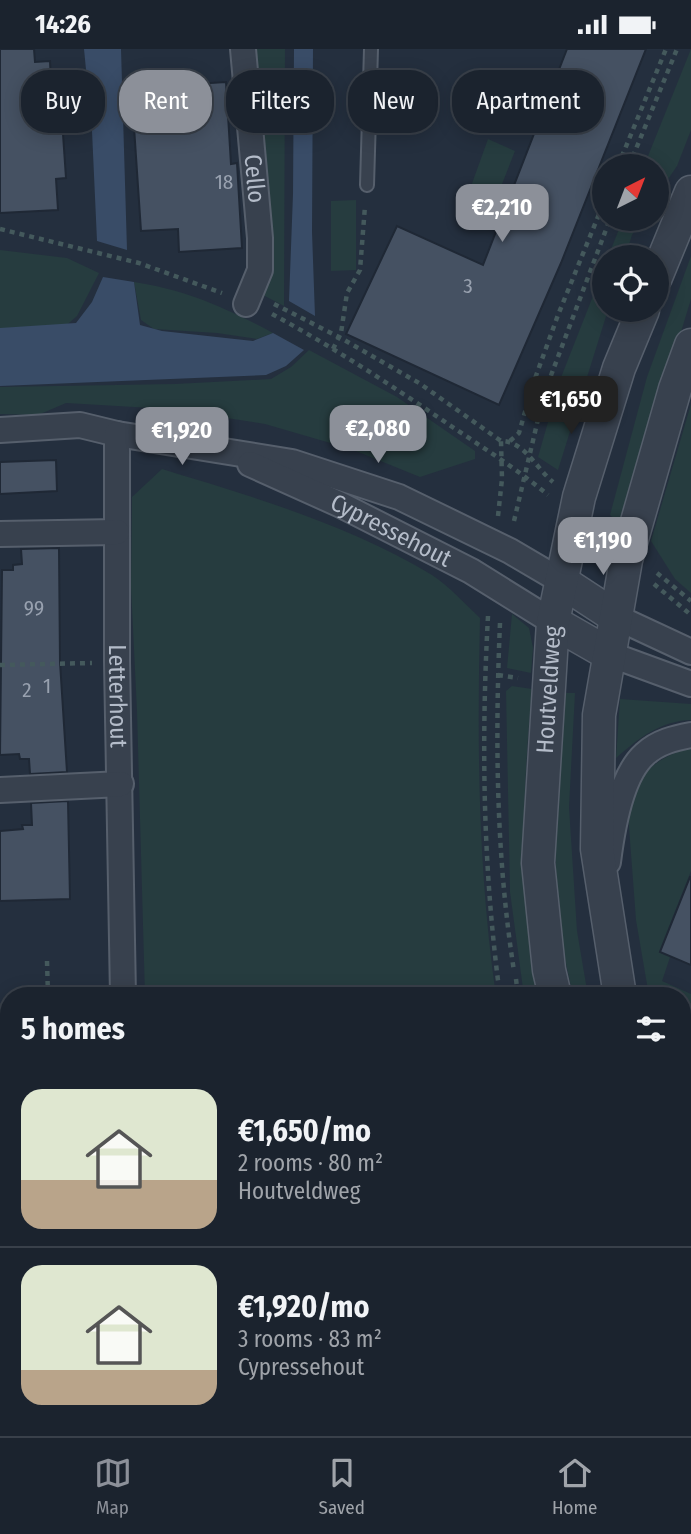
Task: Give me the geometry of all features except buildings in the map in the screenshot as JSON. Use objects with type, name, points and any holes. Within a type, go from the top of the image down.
[{"type":"street","name":"Cello","points":[[243,49],[260,238],[260,270],[249,298]]},
{"type":"street","points":[[669,245],[691,192]]},
{"type":"street","name":"Houtveldweg","points":[[553,987],[538,863],[554,622],[578,503],[619,367],[638,322]]},
{"type":"street","points":[[618,987],[597,849],[599,715],[631,545],[675,389],[691,345]]},
{"type":"street","name":"Cypressehout","points":[[0,431],[80,425],[117,434],[292,462],[384,491],[502,548],[561,581]]},
{"type":"street","name":"Letterhout","points":[[117,434],[117,662],[123,987]]},
{"type":"street","name":"Cypressehout","points":[[222,451],[341,505],[496,587],[554,622]]},
{"type":"street","points":[[0,534],[117,532]]},
{"type":"street","points":[[561,581],[616,617],[691,652]]},
{"type":"street","points":[[554,622],[609,654],[691,684]]},
{"type":"street","points":[[603,898],[611,835],[631,770],[646,752],[670,740],[691,735]]},
{"type":"street","points":[[0,790],[121,784]]},
{"type":"lane","points":[[367,185],[371,49]]},
{"type":"path","points":[[623,154],[666,49]]},
{"type":"path","points":[[634,154],[677,49]]},
{"type":"path","points":[[333,349],[339,337],[346,293],[360,270],[367,185]]},
{"type":"path","points":[[0,229],[139,263],[249,298],[339,337],[419,383],[500,440],[510,441],[530,456],[545,475],[578,503]]},
{"type":"path","points":[[510,441],[519,433],[558,315],[592,231]]},
{"type":"path","points":[[502,548],[525,475],[544,394],[605,231]]},
{"type":"path","points":[[249,298],[272,315],[321,341],[525,475]]},
{"type":"path","points":[[500,440],[502,548]]},
{"type":"path","points":[[631,545],[647,564],[691,601]]},
{"type":"path","points":[[496,587],[483,720],[483,810],[491,932],[499,987]]},
{"type":"path","name":"Houtveldweg","points":[[496,587],[498,812],[508,931],[517,987]]},
{"type":"path","points":[[0,665],[117,662]]},
{"type":"path","points":[[47,961],[48,987]]},
{"type":"green space","points":[[256,49],[285,49],[285,70],[257,70]]},
{"type":"green space","points":[[691,49],[691,130],[677,166],[669,178],[669,154],[649,154]]},
{"type":"green space","points":[[261,133],[285,133],[284,306],[263,295],[269,271]]},
{"type":"green space","points":[[488,139],[515,151],[486,225],[461,214]]},
{"type":"green space","points":[[356,200],[356,270],[331,271],[331,201]]},
{"type":"green space","points":[[618,231],[634,231],[629,245],[613,245]]},
{"type":"green space","points":[[0,250],[67,258],[99,273],[77,316],[62,329],[0,332]]},
{"type":"green space","points":[[691,256],[691,299],[622,526],[610,515],[647,377]]},
{"type":"green space","points":[[134,282],[206,301],[273,333],[257,339],[217,333],[154,329],[141,320]]},
{"type":"green space","points":[[592,299],[592,322],[604,322],[558,470],[538,457],[560,380]]},
{"type":"green space","points":[[309,350],[397,397],[475,451],[475,459],[420,477],[351,449],[265,424],[168,409],[66,403],[38,415],[0,414],[0,387],[175,384],[271,379],[291,367]]},
{"type":"green space","points":[[691,404],[691,593],[675,579],[651,541]]},
{"type":"green space","points":[[162,469],[266,502],[334,527],[400,557],[432,575],[480,618],[480,807],[485,901],[495,987],[145,987],[131,587],[132,497]]},
{"type":"green space","points":[[512,614],[529,628],[533,648],[531,673],[507,668]]},
{"type":"green space","points":[[512,686],[532,689],[524,843],[527,919],[537,987],[523,987],[510,892],[506,691]]},
{"type":"green space","points":[[562,693],[575,693],[569,807],[577,931],[586,987],[571,987],[559,931],[554,830]]},
{"type":"green space","points":[[620,699],[691,704],[691,720],[660,727],[642,737],[616,758]]},
{"type":"green space","points":[[691,748],[691,871],[659,952],[670,957],[662,981],[675,987],[647,987],[636,920],[628,814],[630,801],[640,779],[657,763]]},
{"type":"water","points":[[84,49],[121,49],[119,133],[124,133],[127,250],[97,241],[92,133],[105,133],[105,70],[86,70]]},
{"type":"water","points":[[294,49],[313,49],[313,70],[294,70]]},
{"type":"water","points":[[293,133],[313,133],[315,316],[289,301]]},
{"type":"water","points":[[103,277],[134,282],[140,325],[162,331],[253,341],[273,333],[304,350],[286,366],[266,375],[0,386],[0,328],[76,323],[92,302]]}]
